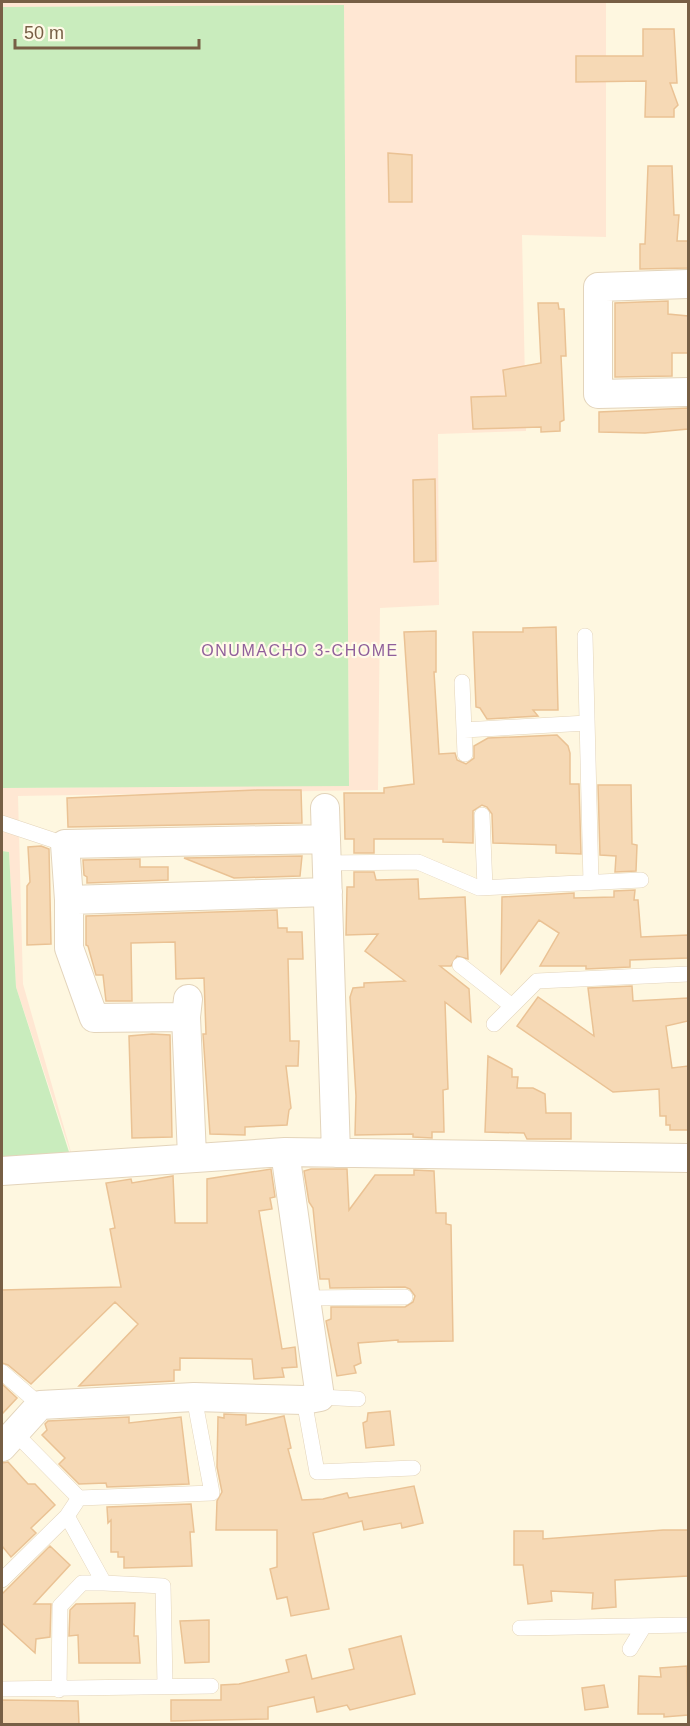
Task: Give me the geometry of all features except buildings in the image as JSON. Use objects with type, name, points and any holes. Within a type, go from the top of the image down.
[{"type":"street","points":[[688,284],[598,287],[598,394],[688,392]]},
{"type":"street","points":[[325,808],[336,1153]]},
{"type":"street","points":[[192,1156],[187,1008],[94,1018],[69,948],[69,900],[65,844],[326,851]]},
{"type":"street","points":[[69,900],[328,892]]},
{"type":"street","points":[[9,1441],[40,1405],[194,1397],[312,1398],[305,1298],[285,1152]]},
{"type":"street","points":[[2,1171],[192,1156],[285,1152],[688,1158]]},
{"type":"lane","points":[[585,636],[591,883]]},
{"type":"lane","points":[[462,682],[465,754]]},
{"type":"lane","points":[[464,730],[587,723]]},
{"type":"lane","points":[[482,815],[485,887]]},
{"type":"lane","points":[[2,823],[65,844]]},
{"type":"lane","points":[[326,851],[418,862],[479,888],[640,880]]},
{"type":"lane","points":[[460,965],[512,1006]]},
{"type":"lane","points":[[494,1024],[537,981],[688,974]]},
{"type":"lane","points":[[305,1298],[405,1297]]},
{"type":"lane","points":[[2,1372],[40,1405]]},
{"type":"lane","points":[[9,1441],[79,1498],[212,1493],[194,1397]]},
{"type":"lane","points":[[358,1399],[312,1398],[317,1472],[413,1468]]},
{"type":"lane","points":[[2,1580],[67,1516],[79,1498]]},
{"type":"lane","points":[[67,1516],[104,1583]]},
{"type":"lane","points":[[59,1690],[60,1606],[82,1583],[163,1586],[165,1685]]},
{"type":"lane","points":[[520,1628],[688,1625]]},
{"type":"lane","points":[[630,1649],[644,1626]]},
{"type":"lane","points":[[3,1689],[59,1690],[165,1685],[211,1686]]},
{"type":"shaded area","points":[[2,2],[606,2],[606,237],[522,235],[526,431],[438,434],[439,605],[380,608],[378,790],[18,796],[23,984],[75,1166],[16,987],[9,852],[2,851],[2,788],[349,785],[344,6],[2,7]]},
{"type":"green space","points":[[344,5],[349,786],[2,788],[2,7]]},
{"type":"green space","points":[[2,851],[9,852],[16,987],[70,1155],[2,1159]]},
{"type":"district","name":"ONUMACHO 3-CHOME","points":[[300,650]]}]
